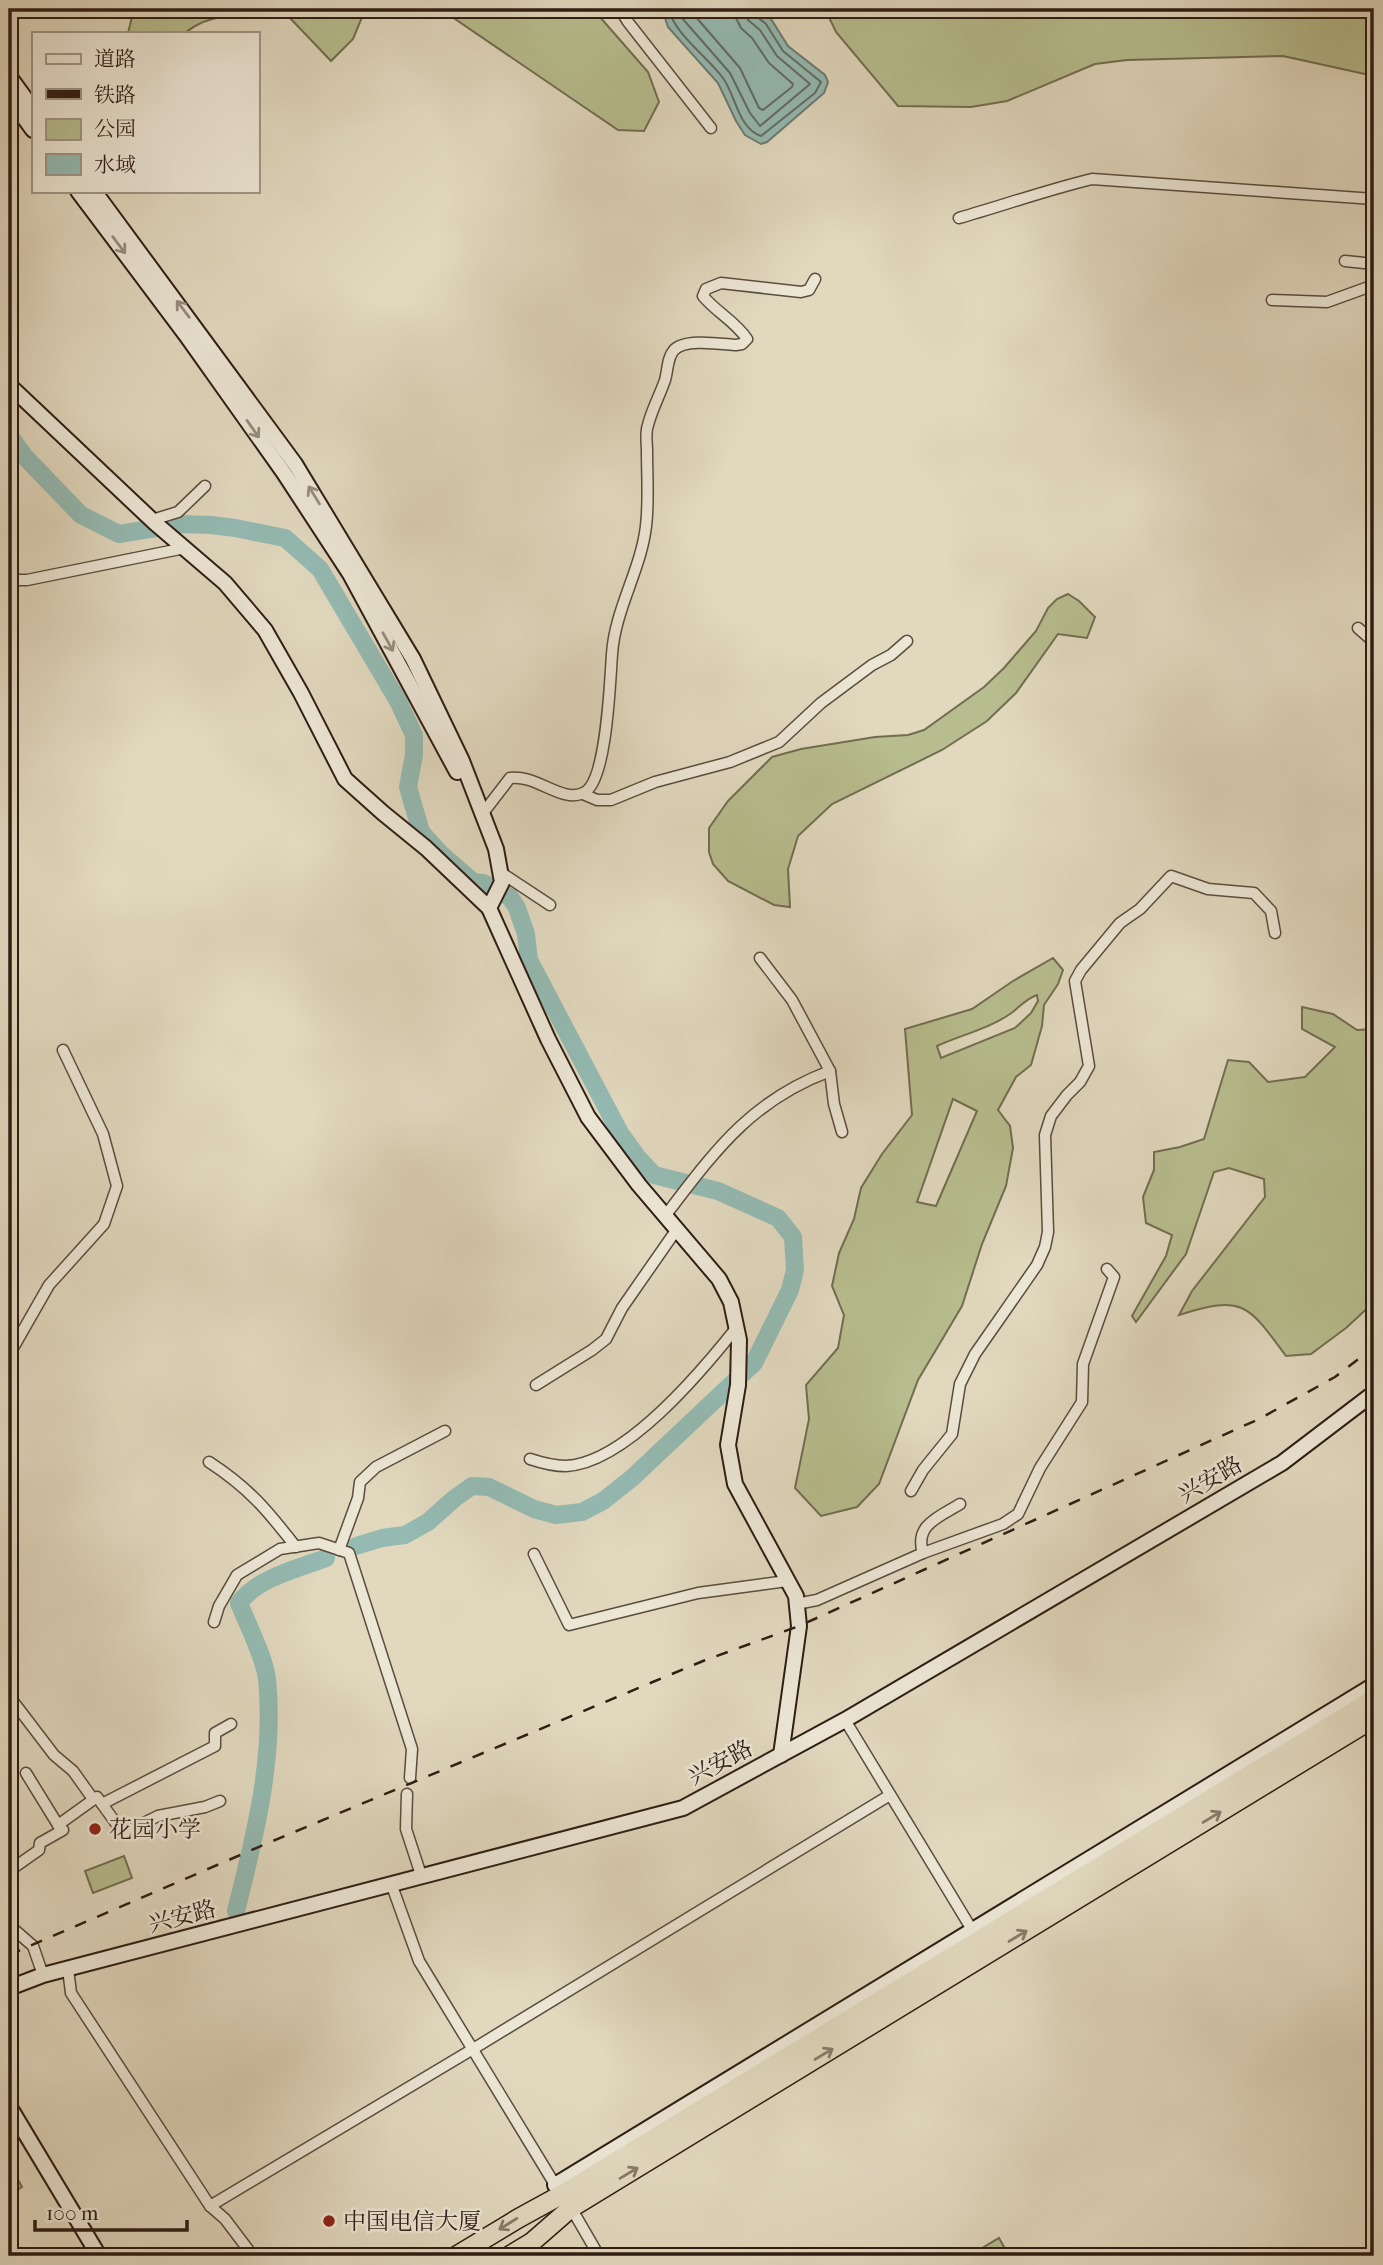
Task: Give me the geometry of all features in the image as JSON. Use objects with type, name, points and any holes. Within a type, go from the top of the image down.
[{"type":"highway","points":[[456,2256],[519,2218],[563,2196],[1374,1699]]},
{"type":"highway","points":[[980,1941],[1374,1718]]},
{"type":"highway","points":[[509,2256],[532,2242],[563,2196]]},
{"type":"street","points":[[620,9],[711,128]]},
{"type":"street","points":[[9,76],[32,108]]},
{"type":"street","points":[[9,97],[32,129]]},
{"type":"street","points":[[959,218],[1093,178],[1374,199]]},
{"type":"street","points":[[79,192],[186,335],[284,473],[350,574],[455,769],[474,792]]},
{"type":"street","points":[[95,192],[295,464],[413,659],[474,792],[496,849],[496,889],[548,1039],[588,1116],[639,1185],[719,1279],[731,1302],[740,1353],[728,1445],[735,1484],[796,1596],[799,1626],[781,1755]]},
{"type":"street","points":[[1345,261],[1374,264]]},
{"type":"street","points":[[482,813],[510,778],[520,776],[571,796],[583,794],[591,788],[598,774],[618,618],[642,552],[647,523],[647,427],[673,352],[687,343],[742,345],[747,339],[732,321],[703,296],[706,289],[714,284],[801,292],[808,290],[815,279]]},
{"type":"street","points":[[1272,300],[1327,302],[1374,285]]},
{"type":"street","points":[[9,385],[153,521],[225,583],[265,630],[345,779],[426,848],[496,889],[550,905]]},
{"type":"street","points":[[153,521],[178,512],[205,486]]},
{"type":"street","points":[[9,580],[27,580],[185,548]]},
{"type":"street","points":[[1358,628],[1374,642]]},
{"type":"street","points":[[583,794],[597,800],[611,800],[655,782],[730,761],[779,742],[821,703],[907,641]]},
{"type":"street","points":[[911,1491],[923,1470],[951,1434],[960,1384],[975,1354],[1037,1265],[1045,1247],[1048,1232],[1045,1135],[1051,1116],[1090,1066],[1075,981],[1081,970],[1120,923],[1140,909],[1171,876],[1208,889],[1254,893],[1271,911],[1275,933]]},
{"type":"street","points":[[760,958],[792,1000],[830,1071],[834,1104],[842,1132]]},
{"type":"street","points":[[9,1355],[49,1285],[104,1224],[117,1186],[103,1134],[63,1050]]},
{"type":"street","points":[[665,1216],[741,1124],[801,1082],[830,1071]]},
{"type":"street","points":[[536,1385],[606,1339],[622,1308],[677,1229]]},
{"type":"street","points":[[796,1604],[817,1600],[923,1553],[1003,1524],[1018,1514],[1040,1468],[1082,1402],[1083,1364],[1114,1277],[1107,1269]]},
{"type":"street","points":[[530,1459],[547,1465],[569,1466],[594,1459],[631,1437],[669,1406],[737,1327]]},
{"type":"street","name":"兴安路","points":[[9,1988],[43,1975],[683,1808],[845,1720],[1282,1463],[1374,1393]]},
{"type":"street","points":[[339,1550],[358,1497],[360,1482],[376,1467],[445,1432]]},
{"type":"street","points":[[209,1462],[239,1482],[264,1506],[296,1547]]},
{"type":"street","points":[[923,1553],[919,1541],[923,1529],[960,1504]]},
{"type":"street","points":[[214,1622],[219,1606],[237,1576],[280,1549],[319,1543],[349,1553],[412,1749],[410,1778]]},
{"type":"street","points":[[534,1554],[569,1625],[698,1593],[787,1581]]},
{"type":"street","points":[[845,1720],[980,1941],[1374,1685]]},
{"type":"street","points":[[9,1696],[54,1755],[73,1771],[123,1833],[158,1816],[205,1807],[220,1801]]},
{"type":"street","points":[[58,1825],[98,1802],[215,1746],[215,1733],[231,1724]]},
{"type":"street","points":[[9,1871],[39,1850],[40,1843],[63,1830],[26,1773]]},
{"type":"street","points":[[407,1794],[406,1829],[422,1878]]},
{"type":"street","points":[[210,2206],[890,1795]]},
{"type":"street","points":[[392,1886],[419,1961],[599,2256]]},
{"type":"street","points":[[9,1925],[33,1945],[43,1975]]},
{"type":"street","points":[[68,1969],[71,1993],[210,2206],[225,2219],[253,2256]]},
{"type":"street","points":[[9,2106],[99,2256]]},
{"type":"green space","points":[[134,9],[368,9],[365,10],[353,39],[331,61],[290,18],[236,15],[209,20],[186,32],[128,32]]},
{"type":"green space","points":[[429,9],[593,9],[648,72],[659,102],[644,131],[618,130],[452,17]]},
{"type":"green space","points":[[825,9],[1374,9],[1374,76],[1283,56],[1127,60],[1095,64],[1007,101],[971,107],[898,106],[836,32]]},
{"type":"green space","points":[[1068,594],[1095,617],[1087,638],[1058,634],[1016,693],[987,721],[942,750],[832,804],[798,836],[788,869],[790,907],[774,905],[728,881],[713,864],[709,852],[709,828],[728,801],[772,757],[801,749],[875,737],[908,735],[924,730],[984,687],[1036,631],[1048,608],[1057,599]]},
{"type":"green space","points":[[1053,958],[1063,970],[1058,984],[1044,1005],[1042,1026],[1031,1065],[1016,1077],[998,1110],[1010,1126],[1013,1148],[1006,1186],[982,1244],[962,1306],[918,1380],[879,1484],[857,1507],[821,1516],[795,1488],[809,1419],[806,1385],[838,1348],[844,1315],[832,1286],[839,1253],[854,1219],[861,1188],[882,1154],[912,1115],[905,1029],[972,1009]],"holes":[[[1037,995],[1038,1001],[1031,1013],[1015,1028],[941,1058],[937,1046],[993,1024]],[[953,1099],[977,1111],[936,1206],[917,1202]]]},
{"type":"green space","points":[[1302,1007],[1333,1014],[1357,1030],[1374,1029],[1374,1302],[1346,1328],[1311,1354],[1286,1356],[1262,1324],[1242,1308],[1231,1305],[1217,1306],[1179,1315],[1192,1291],[1265,1197],[1264,1179],[1229,1168],[1214,1172],[1186,1254],[1136,1322],[1132,1316],[1166,1256],[1172,1235],[1146,1223],[1143,1197],[1154,1170],[1154,1152],[1204,1139],[1228,1060],[1249,1062],[1268,1082],[1305,1077],[1335,1047],[1302,1029]]},
{"type":"green space","points":[[124,1856],[132,1878],[93,1893],[85,1871]]},
{"type":"green space","points":[[9,2164],[22,2187],[9,2195]]},
{"type":"green space","points":[[999,2238],[1009,2256],[969,2256]]},
{"type":"water","points":[[662,9],[757,9],[771,19],[788,46],[825,75],[828,82],[824,93],[767,142],[761,144],[745,135],[718,83],[668,27]]},
{"type":"waterway","points":[[9,435],[25,457],[81,515],[119,534],[180,524],[235,528],[285,538],[320,569],[398,701],[414,735],[414,755],[408,787],[421,832],[473,882],[483,883],[510,897],[526,934],[529,960],[620,1133],[654,1175],[718,1191],[778,1218],[793,1237],[795,1270],[790,1290],[754,1363],[632,1478],[603,1501],[582,1512],[556,1515],[534,1509],[489,1487],[472,1486],[428,1522],[405,1535],[382,1538],[356,1546]]},
{"type":"waterway","points":[[236,1911],[262,1796],[269,1708],[266,1671],[239,1603],[247,1594],[267,1581],[326,1558]]},
{"type":"railway","points":[[9,1955],[703,1661],[799,1626],[1259,1419],[1335,1377],[1374,1347]]},
{"type":"place","name":"花园小学","points":[[95,1829]]},
{"type":"place","name":"中国电信大厦","points":[[329,2221]]}]
